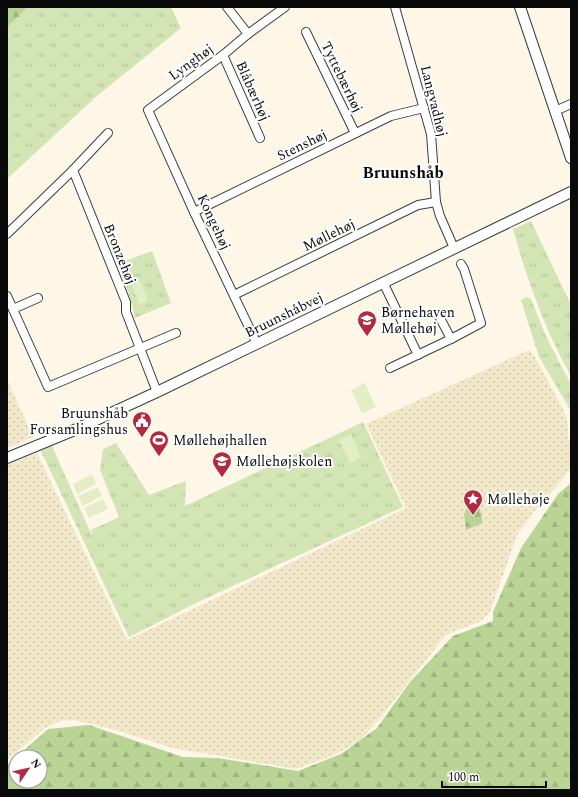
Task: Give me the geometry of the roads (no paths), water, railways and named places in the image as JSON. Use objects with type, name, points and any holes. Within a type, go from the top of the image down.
[{"type":"street","points":[[227,7],[248,34]]},
{"type":"street","name":"Lynghøj","points":[[148,110],[223,55],[284,7]]},
{"type":"street","name":"Langvadhøj","points":[[395,7],[431,134],[436,202],[440,216],[454,248]]},
{"type":"street","points":[[520,7],[571,158]]},
{"type":"street","name":"Tyttebærhøj","points":[[306,32],[355,133]]},
{"type":"street","name":"Blåbærhøj","points":[[223,55],[260,138]]},
{"type":"street","points":[[555,111],[571,104]]},
{"type":"street","name":"Stenshøj","points":[[194,212],[391,116],[424,108]]},
{"type":"street","name":"Kongehøj","points":[[148,110],[194,212],[257,344]]},
{"type":"street","points":[[7,234],[73,170],[108,133]]},
{"type":"street","name":"Bronzehøj","points":[[73,170],[126,302],[126,312],[157,392]]},
{"type":"street","name":"Bruunshåbvej","points":[[7,458],[70,432],[157,392],[571,192]]},
{"type":"street","name":"Møllehøj","points":[[234,295],[418,205],[436,202]]},
{"type":"street","points":[[390,368],[481,323],[464,269],[461,264]]},
{"type":"street","points":[[383,282],[418,355]]},
{"type":"street","points":[[7,296],[48,387],[176,333]]},
{"type":"street","points":[[13,309],[38,298]]},
{"type":"street","points":[[438,314],[451,339]]},
{"type":"place","name":"Børnehaven Møllehøj","points":[[367,337]]},
{"type":"place","name":"Bruunshåb Forsamlingshus","points":[[142,438]]},
{"type":"place","name":"Møllehøjhallen","points":[[159,457]]},
{"type":"place","name":"Møllehøjskolen","points":[[222,478]]},
{"type":"place","name":"Møllehøje","points":[[473,516]]},
{"type":"district","name":"Bruunshåb","points":[[403,173]]}]
